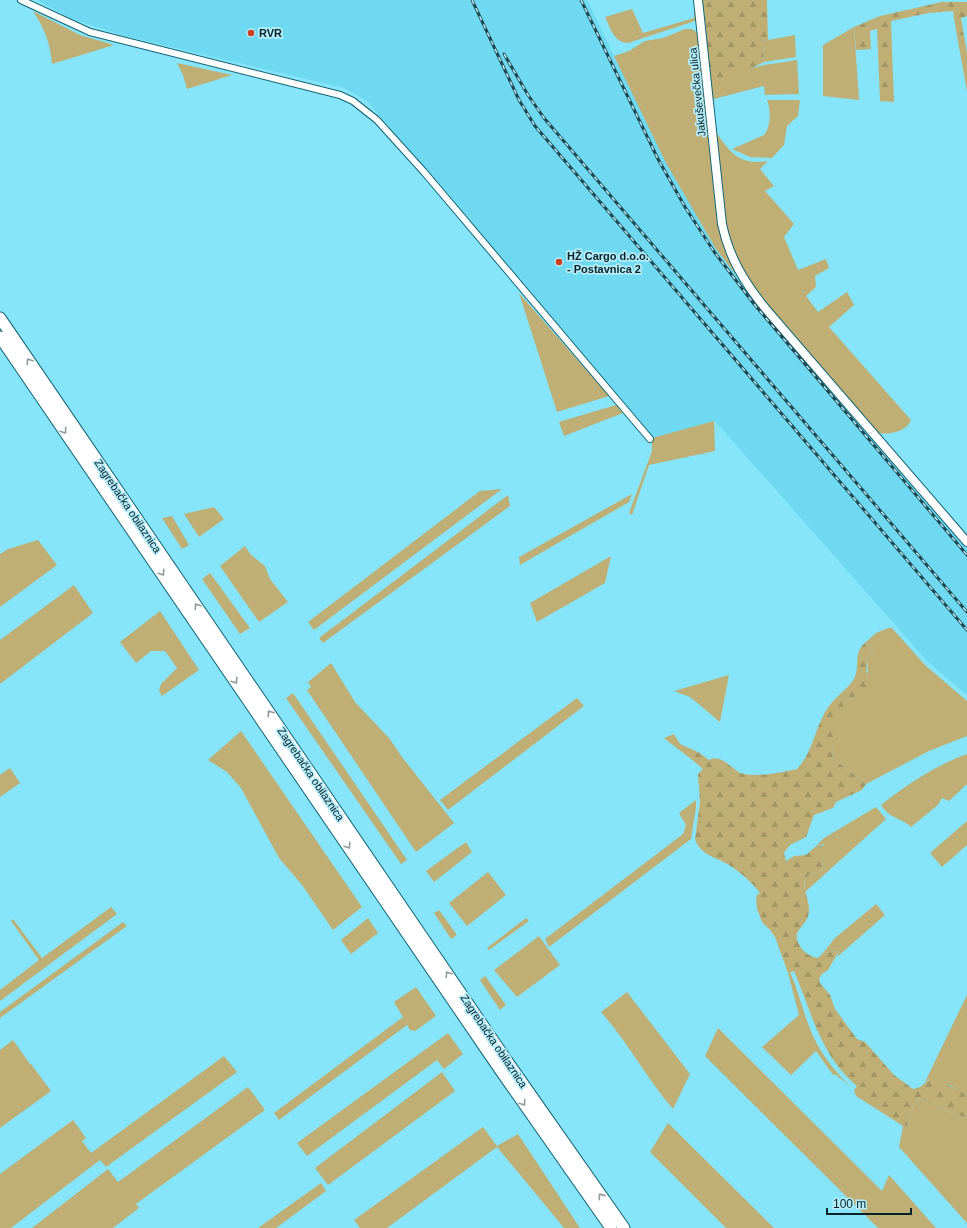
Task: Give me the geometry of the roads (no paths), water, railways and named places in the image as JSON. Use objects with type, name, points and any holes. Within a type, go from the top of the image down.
[{"type":"highway","name":"Zagrebačka obilaznica","points":[[0,318],[505,1058],[624,1228]]},
{"type":"highway","name":"Zagrebačka obilaznica","points":[[0,337],[501,1071],[611,1228]]},
{"type":"main road","name":"Jakuševečka ulica","points":[[698,0],[717,182],[725,238],[737,267],[744,281],[790,338],[967,542]]},
{"type":"street","points":[[21,0],[90,32],[340,95],[353,101],[377,120],[424,172],[650,439]]},
{"type":"railway","points":[[472,0],[519,100],[535,126],[967,630]]},
{"type":"railway","points":[[581,0],[658,159],[685,207],[715,253],[754,304],[967,555]]},
{"type":"railway","points":[[504,54],[528,95],[544,118],[967,612]]},
{"type":"place","name":"RVR","points":[[251,33]]},
{"type":"place","name":"HŽ Cargo d.o.o. - Postavnica 2","points":[[559,262]]}]
